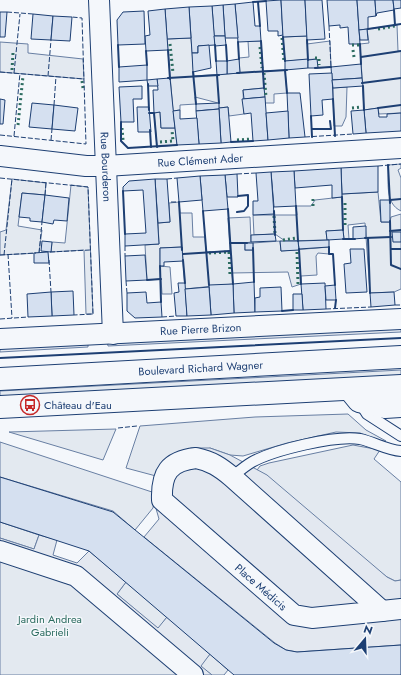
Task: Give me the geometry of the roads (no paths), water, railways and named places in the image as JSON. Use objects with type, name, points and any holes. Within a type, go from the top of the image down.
[{"type":"main road","name":"Boulevard Richard Wagner","points":[[0,379],[401,357]]},
{"type":"main road","points":[[0,407],[355,396],[401,386]]},
{"type":"main road","points":[[355,396],[385,407],[401,406]]},
{"type":"street","name":"Rue Bourderon","points":[[99,0],[105,166],[114,334]]},
{"type":"street","name":"Rue Clément Ader","points":[[0,156],[86,166],[105,166],[401,148]]},
{"type":"street","name":"Rue Pierre Brizon","points":[[0,339],[401,319]]},
{"type":"street","name":"Place Médicis","points":[[196,458],[208,460],[219,466],[382,611],[312,618],[294,615],[162,500],[162,482],[165,474],[170,467],[186,459],[196,458]]},
{"type":"street","points":[[0,551],[76,576],[193,675]]},
{"type":"street","points":[[382,611],[401,609]]},
{"type":"lane","points":[[355,396],[367,414],[401,436]]},
{"type":"lane","points":[[232,477],[251,462],[273,453],[299,446],[348,438],[371,442],[401,451]]},
{"type":"place","name":"Château d'Eau","points":[[30,405]]},
{"type":"park label","name":"Jardin Andrea Gabrieli","points":[[50,625]]}]
